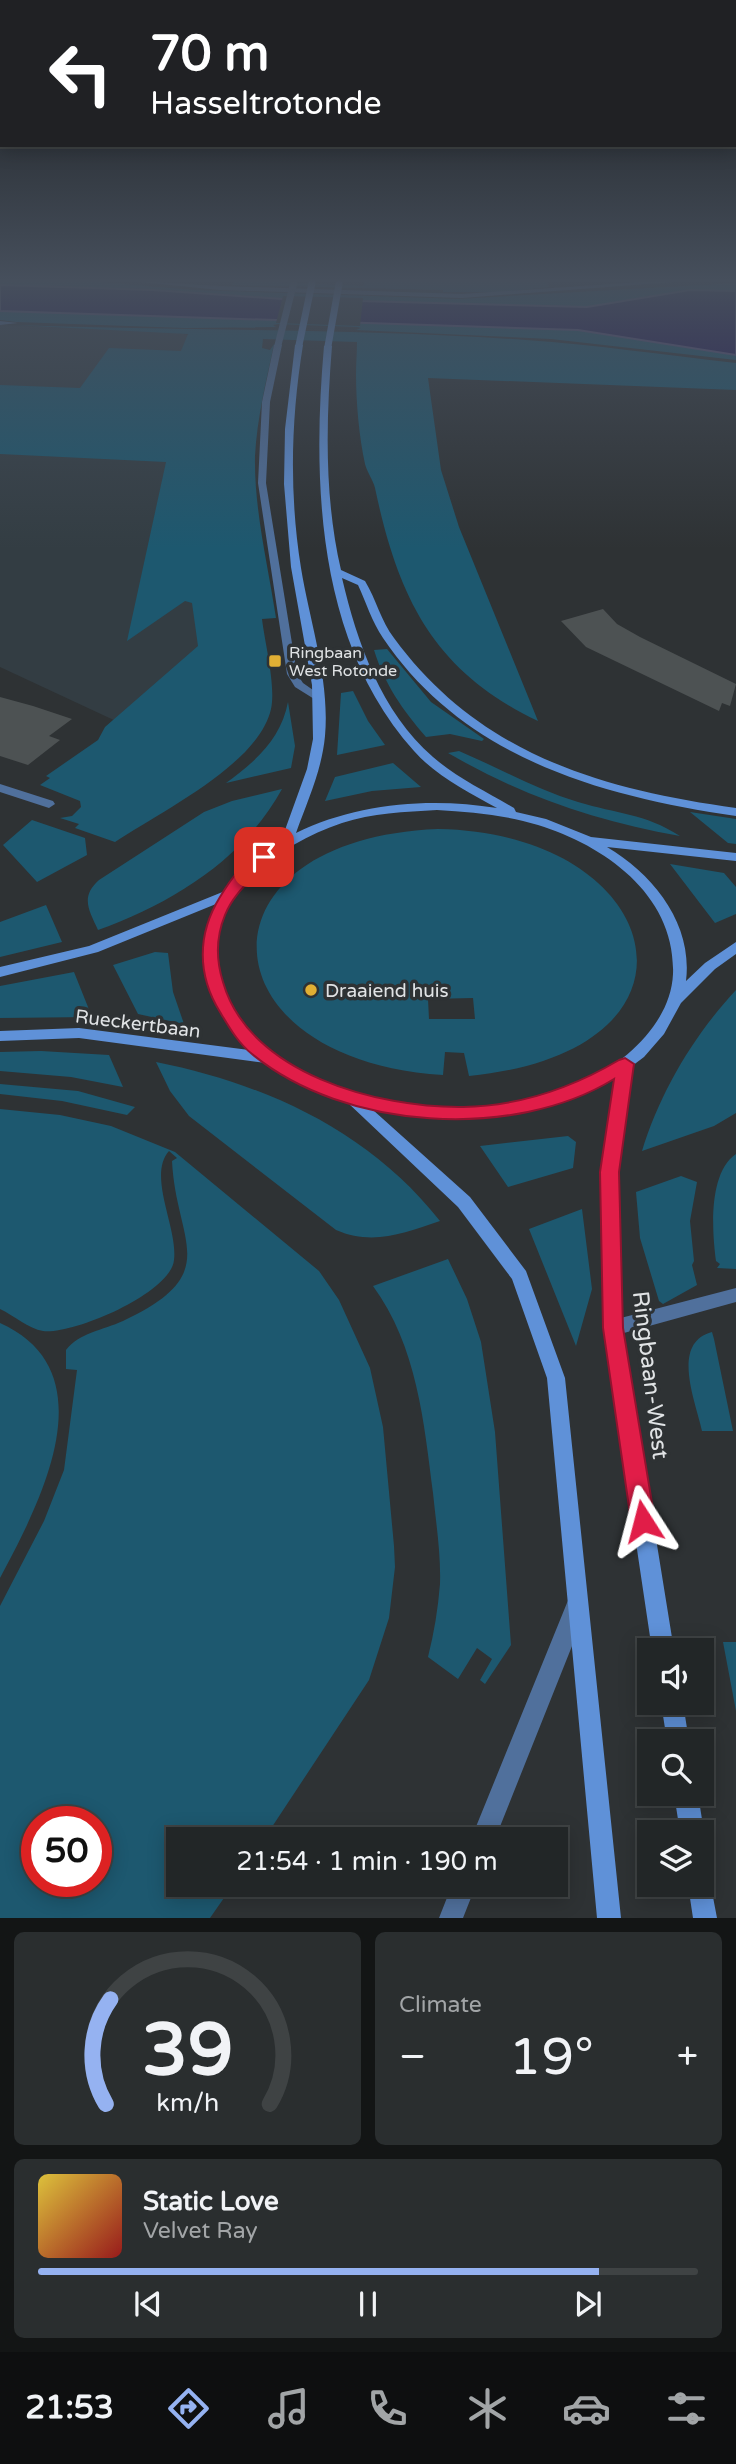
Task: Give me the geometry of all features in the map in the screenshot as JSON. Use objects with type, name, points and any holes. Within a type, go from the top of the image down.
[{"type":"main road","points":[[287,842],[317,751],[321,727],[287,492],[289,403],[295,370]]},
{"type":"main road","points":[[326,370],[321,440],[325,502],[344,604],[371,684],[394,721],[419,751],[517,816]]},
{"type":"main road","points":[[338,572],[362,583],[376,618],[394,650],[418,679],[450,709],[493,737],[547,763],[629,792],[736,812]]},
{"type":"main road","points":[[586,840],[632,870],[658,899],[671,919],[681,953],[681,976],[670,1014],[652,1040],[625,1064],[601,1080],[553,1100],[487,1112],[417,1112],[350,1098],[299,1077],[257,1049],[231,1019],[212,976],[211,933],[229,894],[254,866],[287,842],[338,820],[397,809],[458,807],[517,816],[586,840],[736,858]]},
{"type":"main road","points":[[0,972],[93,949],[229,894]]},
{"type":"main road","points":[[676,1000],[710,965],[736,947]]},
{"type":"main road","name":"Rueckertbaan","points":[[0,1035],[79,1033],[271,1059]]},
{"type":"main road","name":"Ringbaan-West","points":[[625,1064],[609,1172],[613,1328],[661,1638]]},
{"type":"main road","points":[[350,1098],[464,1202],[520,1276],[556,1378],[609,1918]]},
{"type":"main road","points":[[702,1897],[705,1918]]},
{"type":"street","points":[[273,370],[266,402],[262,483],[292,674],[299,685],[319,699]]},
{"type":"street","points":[[0,788],[49,804]]},
{"type":"street","points":[[613,1328],[736,1295]]},
{"type":"street","points":[[488,1827],[578,1602]]},
{"type":"street","points":[[451,1918],[459,1897]]},
{"type":"shaded area","points":[[0,370],[196,370],[208,642],[148,736],[0,667]]},
{"type":"shaded area","points":[[93,370],[269,370],[256,442],[255,476],[276,618],[262,619],[271,677],[271,709],[263,729],[248,749],[228,767],[181,801],[115,842],[75,828],[79,824],[60,818],[72,816],[81,807],[80,801],[40,785],[50,778],[46,776],[98,740],[105,727],[198,646],[192,603],[185,601],[127,641],[166,462],[0,454],[0,385],[80,388]]},
{"type":"shaded area","points":[[356,370],[736,370],[736,390],[428,378],[441,470],[459,527],[538,721],[502,701],[471,679],[446,654],[426,627],[409,596],[395,563],[375,488],[365,464],[357,408]]},
{"type":"shaded area","points":[[387,649],[431,702],[484,739],[482,741],[450,734],[426,737],[402,706],[383,674],[374,650]]},
{"type":"shaded area","points":[[353,691],[368,721],[385,745],[337,755],[341,693]]},
{"type":"shaded area","points":[[288,702],[295,746],[291,768],[226,783],[247,767],[273,738],[285,715]]},
{"type":"shaded area","points":[[459,751],[562,797],[642,818],[680,836],[619,823],[560,805],[504,782],[448,753]]},
{"type":"shaded area","points":[[393,763],[421,787],[372,791],[325,801],[335,777]]},
{"type":"shaded area","points":[[282,789],[247,837],[203,876],[152,907],[98,930],[89,910],[88,898],[99,880],[204,812],[232,801]]},
{"type":"shaded area","points":[[690,812],[736,819],[736,844],[728,843]]},
{"type":"shaded area","points":[[32,820],[85,838],[87,855],[37,882],[3,845]]},
{"type":"shaded area","points":[[438,829],[516,840],[575,866],[616,902],[635,945],[632,988],[604,1027],[551,1058],[469,1076],[464,1053],[445,1052],[443,1075],[363,1061],[305,1032],[270,993],[257,950],[267,907],[300,870],[357,842]],"holes":[[[473,998],[475,1019],[429,1019],[428,999]]]},
{"type":"shaded area","points":[[670,864],[724,873],[736,887],[736,914],[715,923]]},
{"type":"shaded area","points":[[46,905],[62,942],[0,957],[0,922]]},
{"type":"shaded area","points":[[155,952],[168,953],[173,992],[184,1024],[138,1014],[113,965]]},
{"type":"shaded area","points":[[74,972],[92,1017],[0,1018],[0,986]]},
{"type":"shaded area","points":[[736,990],[736,1113],[714,1126],[642,1151],[658,1107],[680,1065],[706,1026]]},
{"type":"shaded area","points":[[41,1051],[109,1055],[123,1087],[71,1077],[0,1071],[0,1052]]},
{"type":"shaded area","points":[[156,1062],[237,1083],[313,1116],[381,1161],[412,1189],[440,1221],[388,1236],[363,1237],[336,1230],[189,1116],[170,1091]]},
{"type":"shaded area","points":[[0,1084],[78,1091],[135,1107],[127,1115],[62,1101],[0,1094]]},
{"type":"shaded area","points":[[0,1109],[60,1115],[111,1126],[175,1152],[319,1271],[339,1300],[370,1368],[383,1427],[394,1546],[395,1567],[389,1618],[369,1680],[272,1827],[166,1827],[166,1897],[225,1897],[210,1918],[0,1918],[0,1606],[44,1521],[64,1470],[77,1370],[66,1369],[66,1350],[84,1336],[123,1321],[155,1304],[174,1287],[184,1271],[187,1254],[185,1235],[172,1161],[177,1158],[169,1151],[161,1174],[174,1247],[174,1260],[169,1273],[139,1298],[97,1319],[57,1330],[43,1331],[0,1309]]},
{"type":"shaded area","points":[[568,1136],[576,1142],[573,1168],[508,1187],[480,1146]]},
{"type":"shaded area","points":[[736,1154],[736,1269],[717,1268],[720,1264],[716,1261],[713,1235],[716,1189],[720,1175]]},
{"type":"shaded area","points":[[681,1176],[697,1182],[690,1221],[694,1261],[692,1265],[697,1285],[663,1304],[659,1301],[640,1238],[636,1192]]},
{"type":"shaded area","points":[[582,1209],[592,1289],[576,1346],[529,1229]]},
{"type":"shaded area","points":[[448,1259],[467,1299],[481,1342],[495,1432],[511,1645],[485,1684],[480,1680],[492,1659],[477,1648],[458,1679],[428,1657],[437,1612],[440,1573],[437,1527],[422,1412],[400,1334],[373,1286]]},
{"type":"shaded area","points":[[0,1323],[33,1345],[52,1373],[59,1406],[56,1442],[46,1478],[32,1514],[0,1578]]},
{"type":"shaded area","points":[[712,1332],[733,1431],[702,1431],[691,1390],[689,1361],[692,1348],[699,1338]]},
{"type":"shaded area","points":[[723,1642],[736,1642],[736,1711]]},
{"type":"building","points":[[603,609],[617,624],[640,637],[736,684],[730,706],[722,703],[719,711],[586,647],[561,621]]},
{"type":"building","points":[[0,697],[72,719],[49,736],[60,740],[28,765],[0,756]]},
{"type":"place","name":"Ringbaan West Rotonde","points":[[275,661]]},
{"type":"place","name":"Draaiend huis","points":[[311,990]]},
{"type":"route","points":[[264,857],[244,874],[218,913],[211,933],[210,965],[219,998],[239,1029],[257,1049],[299,1077],[333,1092],[372,1104],[417,1112],[464,1113],[510,1109],[553,1100],[611,1075],[625,1064],[609,1172],[613,1328],[643,1521]]}]
